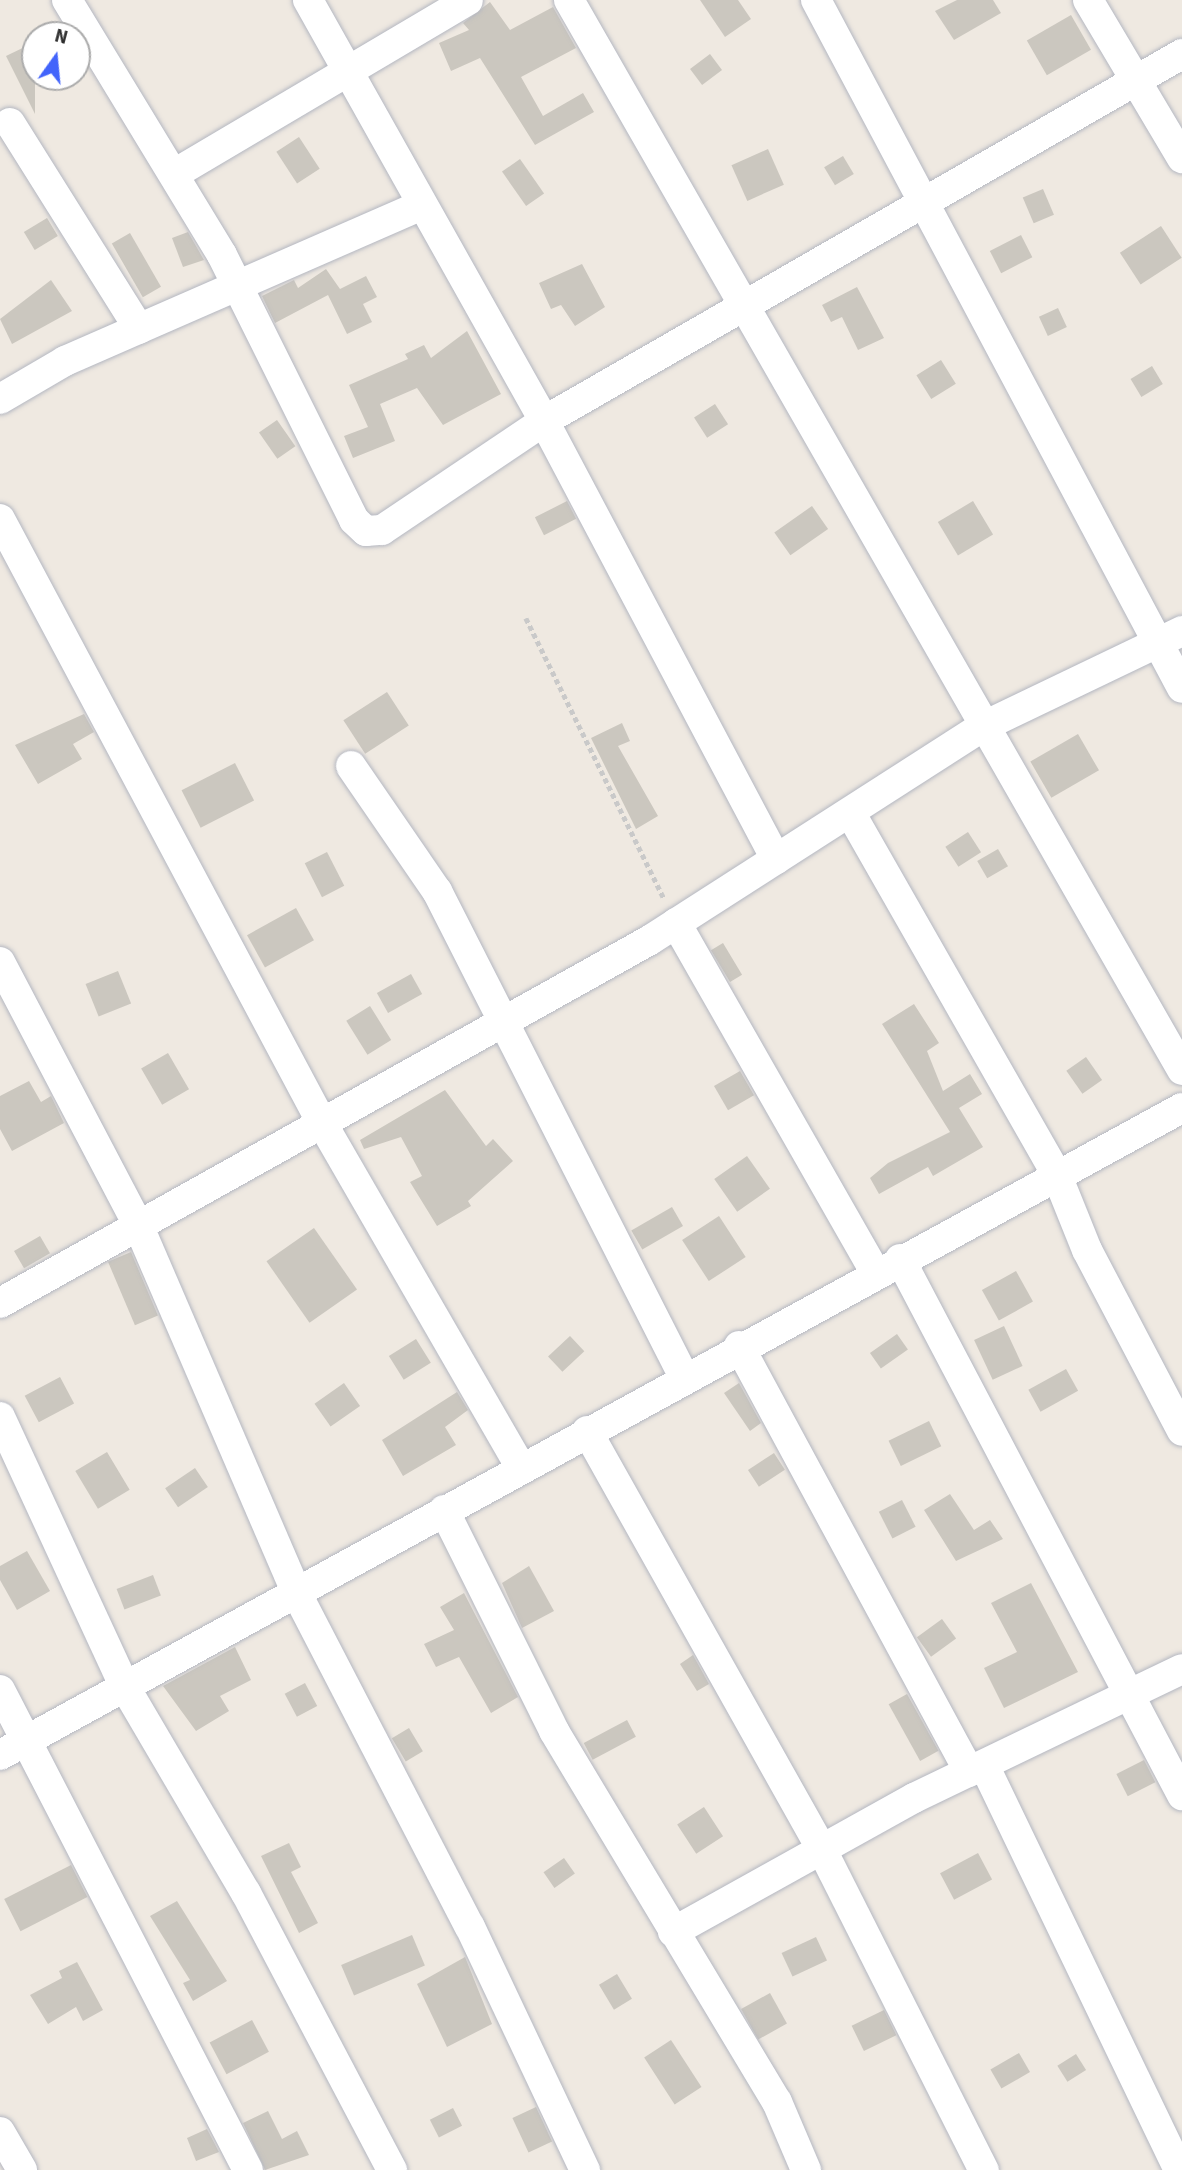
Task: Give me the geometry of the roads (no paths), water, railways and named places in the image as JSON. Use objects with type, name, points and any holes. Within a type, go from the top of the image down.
[{"type":"street","points":[[67,0],[176,173],[354,520],[366,531],[382,530],[544,421],[744,304],[925,206],[1135,79],[1182,54]]},
{"type":"street","points":[[308,0],[420,206],[544,421],[776,859]]},
{"type":"street","points":[[176,173],[344,70],[468,0]]},
{"type":"street","points":[[569,0],[982,727],[1182,1070]]},
{"type":"street","points":[[816,0],[925,206],[1169,638],[1182,688]]},
{"type":"street","points":[[1088,0],[1182,158]]},
{"type":"street","points":[[10,122],[139,329]]},
{"type":"street","points":[[0,399],[139,329],[238,290],[420,206]]},
{"type":"street","points":[[0,519],[322,1123],[521,1468]]},
{"type":"street","points":[[0,1303],[676,923],[851,814],[982,727],[1169,638]]},
{"type":"street","points":[[351,766],[437,891],[500,1024],[684,1377]]},
{"type":"street","points":[[851,814],[1056,1173],[1087,1251],[1182,1431]]},
{"type":"street","points":[[676,923],[887,1265],[1131,1694],[1182,1796]]},
{"type":"street","points":[[0,962],[139,1227],[296,1592],[470,1927],[585,2170]]},
{"type":"street","points":[[0,1755],[739,1346],[1056,1173],[1182,1108]]},
{"type":"street","points":[[739,1346],[977,1769],[1180,2170]]},
{"type":"street","points":[[0,1417],[125,1686],[246,1893],[392,2170]]},
{"type":"street","points":[[587,1431],[821,1848],[984,2170]]},
{"type":"street","points":[[444,1510],[554,1731],[777,2102],[806,2170]]},
{"type":"street","points":[[673,1932],[821,1848],[1182,1669]]},
{"type":"street","points":[[0,1690],[29,1740],[248,2170]]},
{"type":"street","points":[[0,2132],[22,2170]]}]
